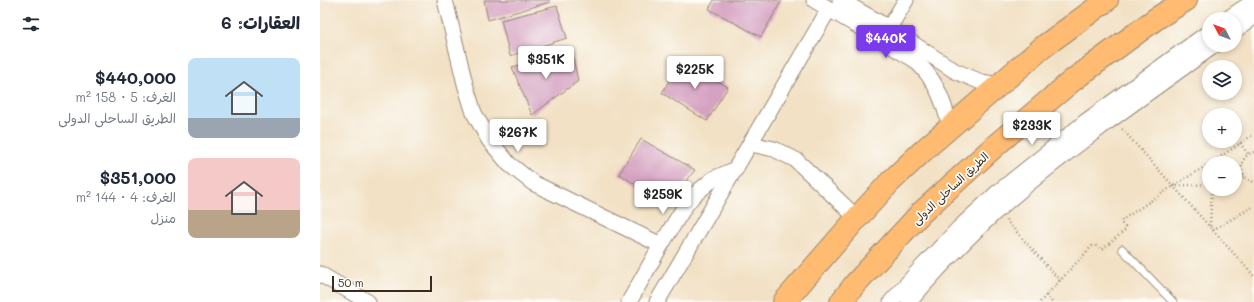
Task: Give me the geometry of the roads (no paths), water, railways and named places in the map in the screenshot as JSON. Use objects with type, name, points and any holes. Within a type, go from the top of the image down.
[{"type":"highway","points":[[784,302],[856,218],[890,182],[926,148],[1043,48],[1107,0]]},
{"type":"highway","name":"الطريق الساحلى الدولى","points":[[840,302],[920,213],[996,145],[1073,80],[1157,18],[1186,0]]},
{"type":"street","points":[[445,0],[465,84],[474,113],[489,140],[509,164],[533,183],[661,245]]},
{"type":"street","points":[[814,0],[835,4],[890,28],[961,74],[981,82],[999,86]]},
{"type":"street","points":[[890,28],[906,0]]},
{"type":"street","points":[[1238,12],[1254,1]]},
{"type":"street","points":[[835,4],[915,60],[924,69],[938,90],[945,105],[950,127]]},
{"type":"street","points":[[657,302],[835,4]]},
{"type":"street","points":[[1242,25],[1254,17]]},
{"type":"street","points":[[891,302],[959,228],[998,192],[1085,122],[1202,37]]},
{"type":"street","points":[[909,302],[929,279],[998,210],[1058,159],[1112,118],[1205,52]]},
{"type":"street","points":[[751,144],[774,149],[796,160],[856,218]]},
{"type":"street","points":[[629,302],[661,245],[685,206],[693,196],[713,179],[736,169]]},
{"type":"street","points":[[320,274],[368,302]]},
{"type":"lane","points":[[1122,249],[1174,302]]}]
